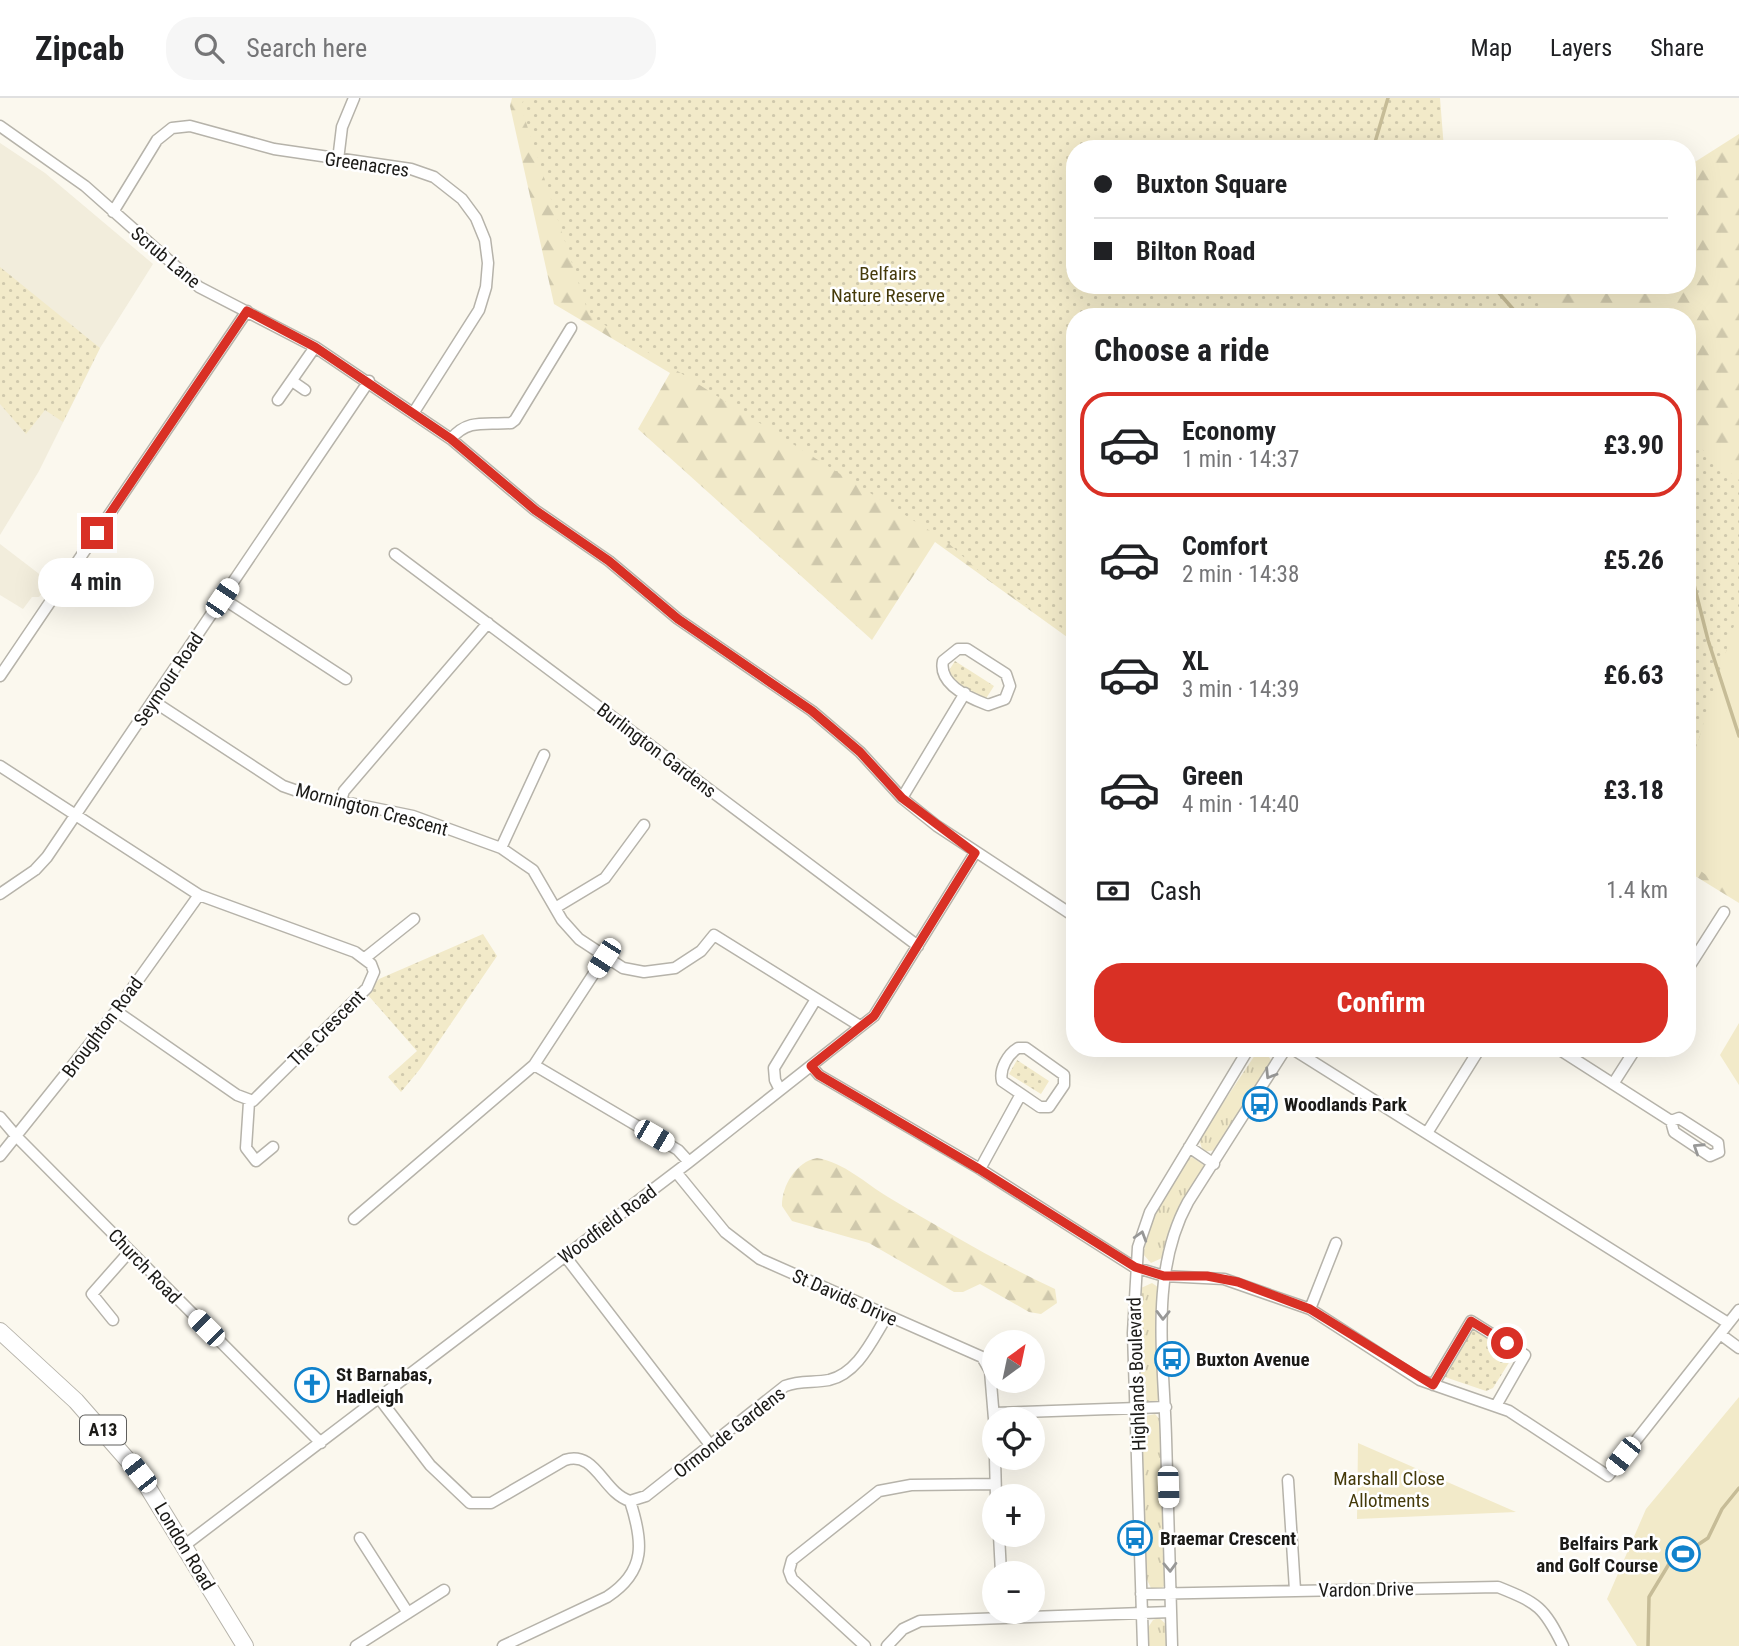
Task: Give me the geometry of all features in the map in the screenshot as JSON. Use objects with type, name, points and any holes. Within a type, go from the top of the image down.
[{"type":"main road","name":"London Road","points":[[0,1331],[76,1401],[113,1440],[154,1494],[244,1646]]},
{"type":"street","points":[[338,160],[342,127],[354,98]]},
{"type":"street","name":"Scrub Lane","points":[[0,126],[85,186],[199,287],[315,347],[451,439],[535,510],[609,561],[678,619],[812,711],[860,752],[902,798],[975,853]]},
{"type":"street","name":"Greenacres","points":[[113,212],[157,140],[166,131],[178,126],[196,127],[274,149],[411,169],[434,177],[462,199],[481,228],[488,263],[483,299],[414,412]]},
{"type":"street","points":[[0,677],[247,311]]},
{"type":"street","points":[[451,439],[465,426],[479,422],[511,423],[515,420],[571,328]]},
{"type":"street","points":[[278,400],[315,347]]},
{"type":"street","points":[[292,380],[305,390]]},
{"type":"street","name":"Seymour Road","points":[[0,894],[35,870],[76,815],[369,381]]},
{"type":"street","name":"Burlington Gardens","points":[[395,554],[918,946]]},
{"type":"street","points":[[222,598],[346,679]]},
{"type":"street","points":[[341,800],[344,791],[488,623]]},
{"type":"street","points":[[958,649],[967,649],[1006,674],[1010,682],[1007,695],[997,704],[988,705],[965,693],[947,681],[942,671],[946,656],[958,649]]},
{"type":"street","points":[[902,798],[965,693]]},
{"type":"street","name":"Mornington Crescent","points":[[153,701],[283,786],[413,816],[501,848],[533,870],[555,908],[579,939],[604,958],[633,971],[665,971],[693,958],[714,935],[816,999]]},
{"type":"street","points":[[501,848],[544,755]]},
{"type":"street","points":[[0,766],[199,895],[365,958],[414,919]]},
{"type":"street","points":[[555,908],[606,878],[644,825]]},
{"type":"street","points":[[975,853],[1066,909]]},
{"type":"street","name":"Woodfield Road","points":[[185,1545],[676,1172],[874,1016],[975,853]]},
{"type":"street","name":"Broughton Road","points":[[0,1156],[116,1011],[199,895]]},
{"type":"street","points":[[1696,956],[1724,912]]},
{"type":"street","name":"The Crescent","points":[[249,1102],[367,988],[374,972],[365,958]]},
{"type":"street","points":[[354,1219],[534,1065],[604,958]]},
{"type":"street","points":[[780,1090],[775,1080],[774,1068],[816,999],[860,1026]]},
{"type":"street","points":[[116,1011],[249,1102],[246,1149],[256,1161],[273,1147]]},
{"type":"street","points":[[1026,1048],[1064,1075],[1064,1085],[1049,1107],[1040,1107],[1021,1094],[1001,1079],[1001,1070],[1015,1049],[1026,1048]]},
{"type":"street","name":"Highlands Boulevard","points":[[1143,1646],[1133,1334],[1135,1267],[1150,1212],[1244,1057]]},
{"type":"street","name":"Highlands Boulevard","points":[[1172,1646],[1164,1276],[1179,1219],[1280,1057]]},
{"type":"street","points":[[1305,1057],[1728,1323]]},
{"type":"street","points":[[1427,1133],[1474,1057]]},
{"type":"street","points":[[1571,1057],[1671,1121]]},
{"type":"street","points":[[1613,1084],[1630,1057]]},
{"type":"street","points":[[534,1065],[678,1150],[689,1162]]},
{"type":"street","points":[[811,1066],[819,1075],[979,1169],[1135,1267],[1164,1276],[1224,1279],[1310,1309],[1433,1385],[1497,1404],[1608,1476],[1739,1310]]},
{"type":"street","points":[[979,1169],[1021,1094]]},
{"type":"street","name":"Church Road","points":[[0,1117],[321,1443]]},
{"type":"street","points":[[1189,1147],[1214,1164]]},
{"type":"street","name":"St Davids Drive","points":[[676,1172],[744,1249],[982,1357],[990,1370],[993,1407]]},
{"type":"street","points":[[1310,1309],[1336,1243]]},
{"type":"street","points":[[113,1320],[92,1294],[130,1251]]},
{"type":"street","points":[[565,1256],[711,1446]]},
{"type":"street","name":"Ormonde Gardens","points":[[630,1501],[642,1499],[785,1386],[796,1382],[827,1380],[848,1373],[887,1316]]},
{"type":"street","points":[[1433,1385],[1471,1321],[1525,1355],[1497,1404]]},
{"type":"street","points":[[1720,1334],[1739,1348]]},
{"type":"street","points":[[379,1398],[430,1465],[470,1503],[491,1503],[574,1457],[587,1460],[615,1492],[630,1501],[639,1529],[640,1546],[633,1570],[622,1586],[607,1597],[503,1646]]},
{"type":"street","points":[[1045,1413],[1166,1407]]},
{"type":"street","points":[[995,1470],[995,1484]]},
{"type":"street","points":[[1289,1480],[1295,1590]]},
{"type":"street","points":[[865,1646],[792,1579],[789,1571],[792,1560],[879,1491],[895,1486],[982,1484]]},
{"type":"street","points":[[360,1538],[408,1613]]},
{"type":"street","name":"Vardon Drive","points":[[1142,1594],[1498,1587],[1525,1597],[1548,1615],[1563,1646]]},
{"type":"street","points":[[356,1646],[443,1590]]},
{"type":"street","points":[[1045,1614],[1171,1612]]},
{"type":"street","points":[[887,1646],[903,1629],[920,1621],[982,1617]]},
{"type":"shaded area","points":[[0,143],[45,173],[153,264],[100,348],[39,471],[0,535]]},
{"type":"shaded area","points":[[0,544],[51,583],[39,597],[32,597],[23,609],[0,595]]},
{"type":"green space","name":"Belfairs Nature Reserve","points":[[512,98],[1395,98],[1131,140],[1066,140],[1066,294],[1696,294],[1696,161],[1739,134],[1739,903],[1696,877],[1696,308],[1066,308],[1066,636],[935,542],[872,640],[638,429],[670,373],[554,304],[510,106]]},
{"type":"green space","name":"Belfairs Nature Reserve","points":[[524,98],[1440,98],[1443,140],[1066,140],[1066,294],[1531,294],[1543,308],[1066,308],[1066,631],[990,581],[946,541],[589,315],[521,107]]},
{"type":"green space","points":[[0,267],[100,348],[63,422],[45,410],[26,434],[0,404]]},
{"type":"green space","points":[[1696,444],[1739,480],[1739,610],[1696,748]]},
{"type":"green space","points":[[1739,610],[1739,899],[1696,868],[1696,748]]},
{"type":"green space","points":[[955,661],[994,686],[985,700],[946,675]]},
{"type":"green space","points":[[483,934],[497,956],[420,1069],[401,1092],[388,1077],[417,1051],[367,994],[379,979]]},
{"type":"green space","points":[[1739,1023],[1739,1085],[1720,1055]]},
{"type":"green space","points":[[1254,1057],[1269,1057],[1271,1060],[1267,1068],[1216,1150],[1203,1152],[1199,1139]]},
{"type":"green space","points":[[1017,1060],[1049,1081],[1041,1094],[1009,1074]]},
{"type":"green space","points":[[1192,1157],[1205,1166],[1173,1226],[1162,1258],[1151,1263],[1143,1254],[1154,1214],[1185,1161]]},
{"type":"green space","points":[[817,1158],[846,1169],[949,1233],[1055,1289],[1057,1303],[1041,1314],[1029,1312],[980,1284],[963,1292],[954,1292],[869,1243],[792,1221],[782,1206],[785,1190],[797,1169],[809,1160]]},
{"type":"green space","points":[[1152,1283],[1158,1287],[1161,1396],[1156,1402],[1146,1402],[1141,1394],[1141,1288]]},
{"type":"green space","points":[[1472,1327],[1507,1348],[1510,1361],[1493,1388],[1486,1391],[1439,1375]]},
{"type":"green space","name":"Belfairs Park and Golf Course","points":[[1739,1397],[1739,1646],[1637,1646],[1607,1599],[1646,1509]]},
{"type":"green space","points":[[1155,1414],[1163,1423],[1168,1582],[1161,1589],[1151,1588],[1146,1578],[1142,1424],[1146,1416]]},
{"type":"green space","name":"Marshall Close Allotments","points":[[1358,1443],[1516,1512],[1357,1519]]},
{"type":"green space","points":[[1159,1618],[1168,1626],[1169,1646],[1148,1646],[1147,1629],[1153,1620]]},
{"type":"waterway","points":[[1376,140],[1388,98]]},
{"type":"waterway","points":[[1500,294],[1512,308]]},
{"type":"waterway","points":[[1696,593],[1708,640],[1739,736]]},
{"type":"waterway","points":[[1648,1646],[1649,1597],[1669,1564],[1708,1538],[1722,1509],[1739,1488]]},
{"type":"place","name":"Woodlands Park","points":[[1260,1104]]},
{"type":"place","name":"Buxton Avenue","points":[[1172,1359]]},
{"type":"place","name":"St Barnabas, Hadleigh","points":[[312,1385]]},
{"type":"place","name":"Braemar Crescent","points":[[1135,1538]]},
{"type":"place","name":"Belfairs Park and Golf Course","points":[[1683,1554]]},
{"type":"route","points":[[97,533],[247,311],[315,347],[380,388],[451,439],[535,510],[609,561],[678,619],[812,711],[860,752],[902,798],[975,853],[874,1016],[811,1066],[819,1075],[979,1169],[1135,1267],[1164,1276],[1207,1276],[1238,1282],[1310,1309],[1420,1380],[1433,1385],[1471,1321],[1507,1343]]}]
